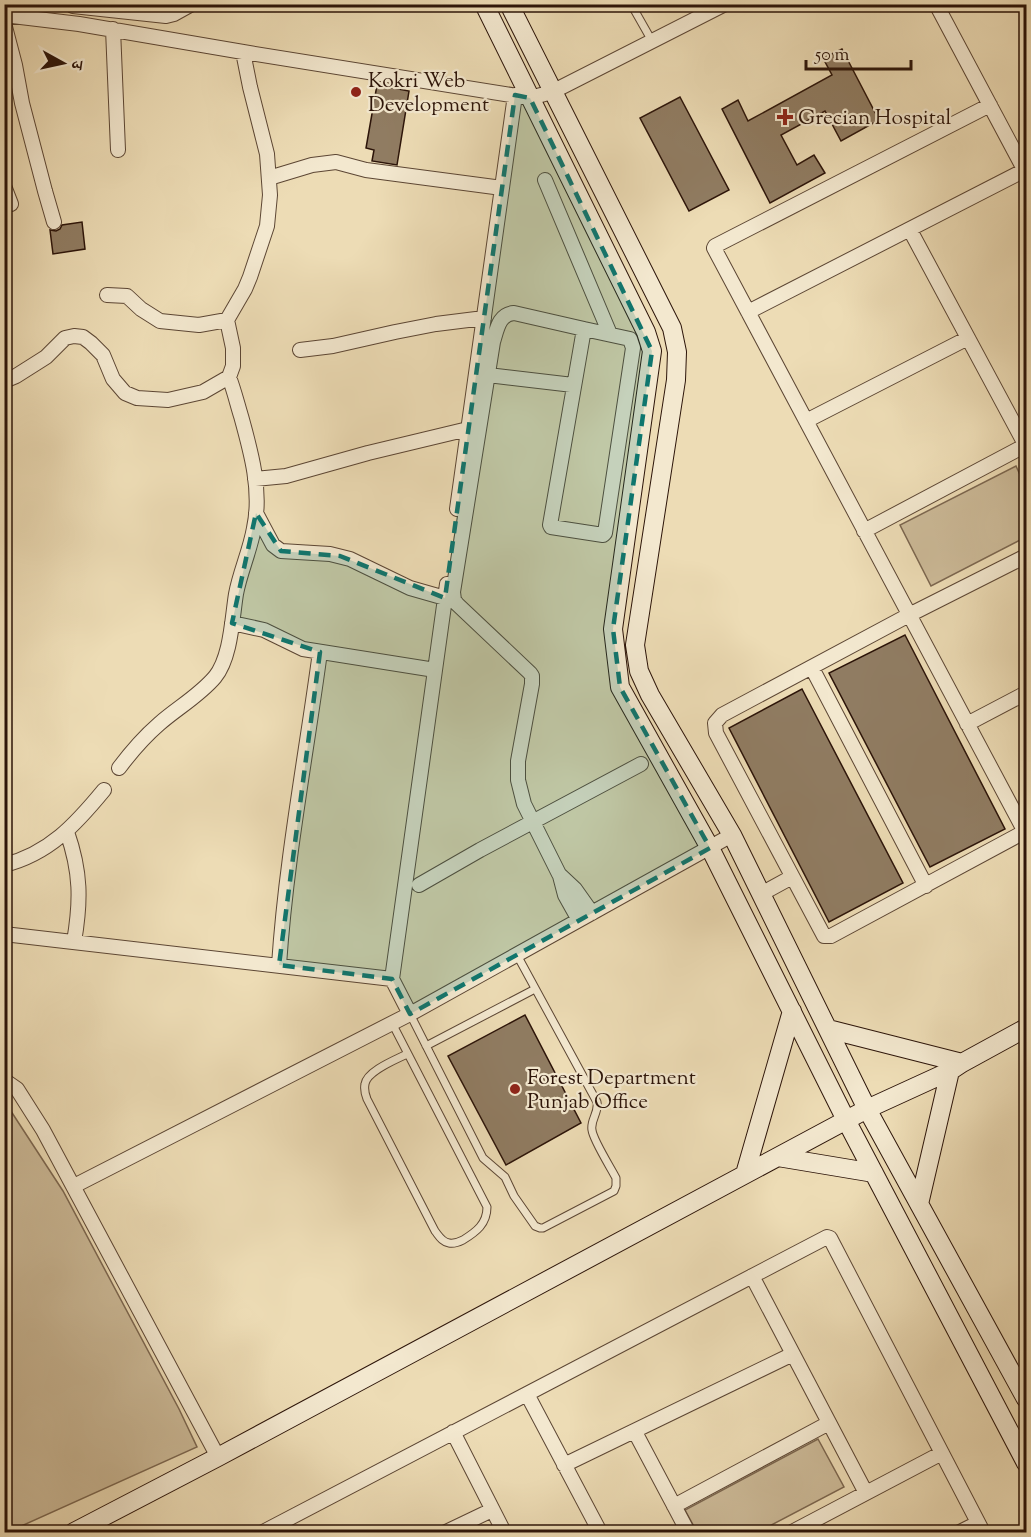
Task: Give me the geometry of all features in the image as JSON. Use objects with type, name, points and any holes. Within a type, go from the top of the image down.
[{"type":"main road","points":[[484,4],[522,96],[646,332],[652,351],[613,629],[620,687],[710,848],[846,1120],[1026,1463]]},
{"type":"main road","points":[[508,4],[672,328],[678,352],[676,380],[635,645],[639,671],[650,695],[732,834],[867,1109],[1026,1399]]},
{"type":"main road","points":[[745,1174],[792,1011]]},
{"type":"main road","points":[[74,1533],[846,1120],[956,1067],[1026,1028]]},
{"type":"main road","points":[[828,1029],[956,1067]]},
{"type":"main road","points":[[919,1204],[956,1067]]},
{"type":"main road","points":[[778,1157],[874,1173]]},
{"type":"street","points":[[70,4],[166,16],[174,15],[192,4]]},
{"type":"street","points":[[4,15],[113,29],[522,96],[552,92],[725,4]]},
{"type":"street","points":[[748,312],[1026,172],[936,4]]},
{"type":"street","points":[[4,23],[22,103],[54,222]]},
{"type":"street","points":[[113,29],[118,150]]},
{"type":"street","points":[[119,768],[135,747],[159,724],[192,699],[222,668],[244,561],[254,531],[256,513],[253,460],[229,377],[233,366],[233,348],[228,320],[245,289],[267,226],[270,195],[267,154],[243,52]]},
{"type":"street","points":[[410,1014],[392,979],[502,188],[522,96]]},
{"type":"street","points":[[990,105],[714,248],[864,531],[909,615],[967,724],[1026,832],[831,936],[824,936],[716,733],[715,723],[722,715],[909,615],[1026,556]]},
{"type":"street","points":[[269,178],[312,165],[336,162],[366,170],[502,188]]},
{"type":"street","points":[[544,180],[610,334]]},
{"type":"street","points":[[4,186],[11,204]]},
{"type":"street","points":[[864,531],[1026,446],[910,230]]},
{"type":"street","points":[[107,295],[127,296],[141,309],[160,321],[199,325],[228,320]]},
{"type":"street","points":[[579,920],[565,895],[559,874],[524,804],[518,780],[518,761],[532,676],[457,604],[454,597],[496,330],[505,315],[514,313],[584,328],[630,339],[633,348],[606,532],[603,535],[550,526],[584,328]]},
{"type":"street","points":[[300,350],[333,346],[436,324],[484,318]]},
{"type":"street","points":[[4,381],[46,357],[65,338],[74,336],[83,337],[91,343],[103,355],[113,379],[125,393],[137,398],[168,400],[203,392],[229,377]]},
{"type":"street","points":[[806,421],[968,338]]},
{"type":"street","points":[[488,375],[573,385]]},
{"type":"street","points":[[255,479],[286,476],[468,429]]},
{"type":"street","points":[[256,513],[273,545],[280,551],[340,556],[360,563],[410,588],[445,597]]},
{"type":"street","points":[[232,623],[264,630],[297,647],[435,670]]},
{"type":"street","points":[[279,965],[282,914],[320,652]]},
{"type":"street","points":[[812,668],[926,886]]},
{"type":"street","points":[[967,724],[1026,693]]},
{"type":"street","points":[[419,885],[641,764]]},
{"type":"street","points":[[4,865],[18,862],[37,853],[67,832],[104,790]]},
{"type":"street","points":[[67,832],[75,853],[78,870],[79,916],[74,942]]},
{"type":"street","points":[[74,1186],[410,1014],[732,834]]},
{"type":"street","points":[[559,874],[575,889],[592,913]]},
{"type":"street","points":[[761,894],[792,877]]},
{"type":"street","points":[[4,934],[392,979]]},
{"type":"street","points":[[4,1080],[17,1089],[43,1130],[218,1457]]},
{"type":"street","points":[[263,1533],[279,1529],[453,1432],[825,1237],[830,1238],[981,1528],[960,1533]]},
{"type":"street","points":[[752,1276],[866,1493]]},
{"type":"street","points":[[564,1465],[793,1354]]},
{"type":"street","points":[[527,1394],[600,1533]]},
{"type":"street","points":[[674,1506],[829,1423]]},
{"type":"street","points":[[453,1432],[504,1533]]},
{"type":"street","points":[[635,1432],[688,1533]]},
{"type":"street","points":[[792,1533],[942,1453]]},
{"type":"street","points":[[446,1533],[492,1510]]},
{"type":"lane","points":[[631,4],[652,41]]},
{"type":"lane","points":[[410,1014],[483,1158],[505,1177],[514,1196],[535,1226],[543,1228],[614,1191],[616,1178],[592,1133],[597,1102],[516,955]]},
{"type":"lane","points":[[426,1046],[536,989]]},
{"type":"lane","points":[[392,1023],[487,1207],[484,1223],[475,1233],[456,1243],[448,1243],[441,1239],[435,1231],[367,1099],[365,1082],[372,1073],[407,1054]]},
{"type":"highlighted area","points":[[515,95],[530,98],[652,351],[613,629],[620,687],[710,848],[410,1014],[392,979],[279,965],[320,652],[232,623],[256,513],[281,551],[340,556],[445,598]]},
{"type":"shaded area","points":[[1016,466],[1026,488],[1026,537],[931,586],[900,525]]},
{"type":"shaded area","points":[[5,1102],[63,1191],[197,1447],[8,1532],[4,1532]]},
{"type":"shaded area","points":[[818,1439],[844,1487],[758,1532],[697,1532],[685,1510]]},
{"type":"building","points":[[842,49],[879,120],[841,141],[825,111],[781,135],[797,165],[814,155],[825,173],[770,203],[722,109],[738,100],[748,121],[832,75],[823,58]]},
{"type":"building","points":[[377,85],[409,91],[397,165],[372,161],[374,150],[366,148]]},
{"type":"building","points":[[680,97],[729,190],[689,211],[640,118]]},
{"type":"building","points":[[82,222],[85,249],[53,254],[50,230],[56,231],[62,225]]},
{"type":"building","points":[[905,635],[1005,829],[930,867],[829,673]]},
{"type":"building","points":[[802,689],[903,883],[829,922],[729,728]]},
{"type":"building","name":"Forest Department Punjab Office","points":[[525,1015],[581,1123],[506,1165],[448,1056]]},
{"type":"place","name":"Kokri Web Development","points":[[356,92]]},
{"type":"place","name":"Grecian Hospital","points":[[785,117]]},
{"type":"place","name":"Forest Department Punjab Office","points":[[515,1089]]}]
